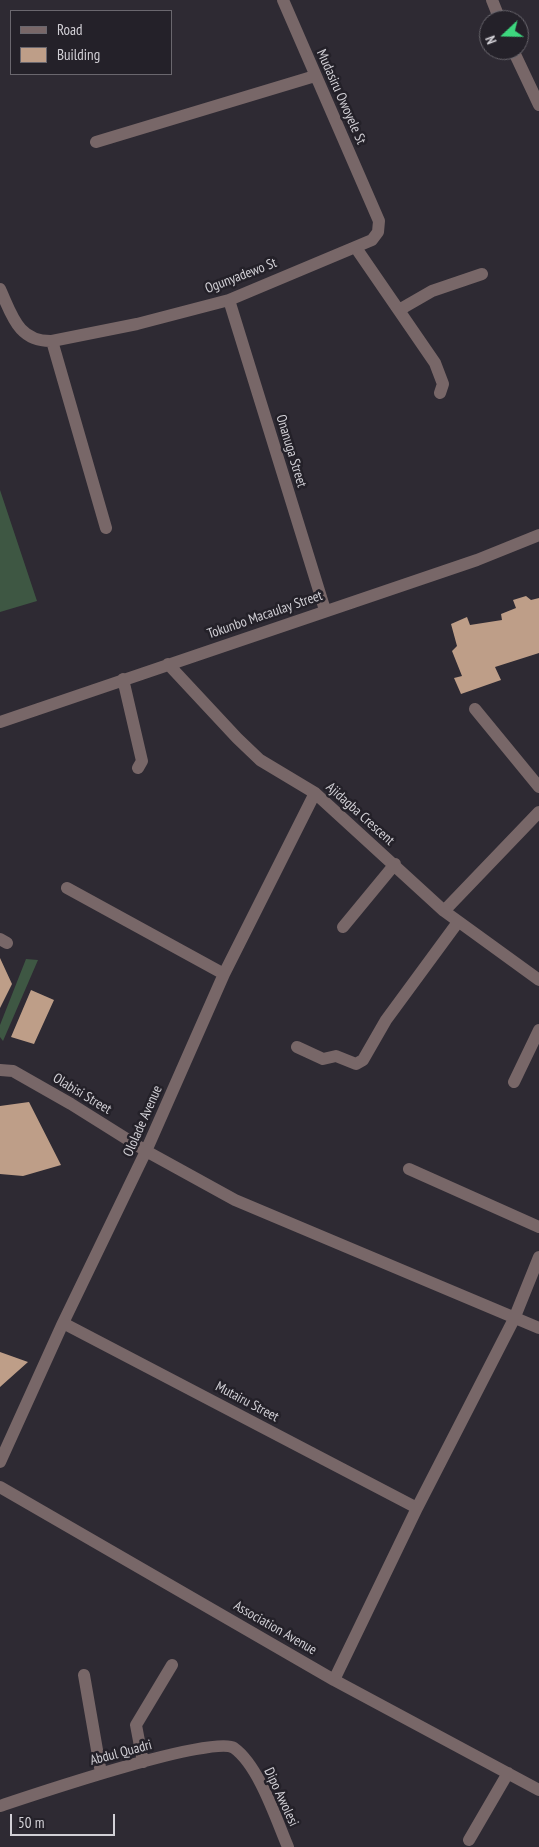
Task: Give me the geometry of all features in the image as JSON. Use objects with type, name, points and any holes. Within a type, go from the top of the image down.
[{"type":"street","name":"Mudasiru Owoyele St","points":[[283,0],[373,206]]},
{"type":"street","points":[[519,60],[534,86],[539,106]]},
{"type":"street","points":[[96,142],[315,76]]},
{"type":"street","name":"Ogunyadewo St","points":[[52,341],[137,324],[229,300],[282,276],[356,248],[372,240],[378,232],[379,221],[373,206]]},
{"type":"street","points":[[356,248],[435,363],[442,384],[440,393]]},
{"type":"street","points":[[399,310],[432,291],[482,274]]},
{"type":"street","points":[[0,289],[20,331],[39,342],[52,341],[106,528]]},
{"type":"street","name":"Onanuga Street","points":[[229,300],[324,610]]},
{"type":"street","name":"Tokunbo Macaulay Street","points":[[0,722],[324,610],[477,560],[539,535]]},
{"type":"street","name":"Ajidagba Crescent","points":[[168,664],[260,760],[315,793],[395,864],[444,911],[538,977]]},
{"type":"street","points":[[123,679],[142,761],[138,768]]},
{"type":"street","points":[[475,709],[539,787]]},
{"type":"street","name":"Ololade Avenue","points":[[0,1462],[63,1323],[146,1151],[224,974],[315,793]]},
{"type":"street","points":[[444,911],[539,812]]},
{"type":"street","points":[[343,927],[395,864]]},
{"type":"street","points":[[67,888],[224,974]]},
{"type":"street","points":[[297,1046],[323,1059],[336,1056],[356,1064],[363,1060],[386,1020],[458,922]]},
{"type":"street","points":[[514,1082],[539,1030]]},
{"type":"street","name":"Olabisi Street","points":[[0,1070],[13,1071],[72,1104],[146,1151],[234,1200],[539,1328]]},
{"type":"street","points":[[409,1169],[539,1227]]},
{"type":"street","points":[[334,1680],[417,1508],[514,1319],[539,1257]]},
{"type":"street","name":"Mutairu Street","points":[[63,1323],[417,1508]]},
{"type":"street","name":"Association Avenue","points":[[0,1486],[334,1680],[539,1790]]},
{"type":"street","points":[[143,1762],[136,1725],[172,1665]]},
{"type":"street","points":[[84,1675],[102,1773]]},
{"type":"street","name":"Abdul Quadri","points":[[0,1806],[102,1773],[216,1745],[232,1747],[247,1760]]},
{"type":"street","name":"Dipo Awolesi","points":[[247,1760],[288,1847]]},
{"type":"street","points":[[469,1840],[508,1773]]},
{"type":"green space","points":[[0,490],[37,601],[0,612]]},
{"type":"green space","points":[[26,959],[38,960],[3,1041],[0,1037],[0,1025]]},
{"type":"building","points":[[526,596],[531,600],[539,598],[539,653],[495,667],[501,680],[461,694],[454,678],[462,676],[452,651],[457,646],[451,624],[467,617],[470,625],[502,620],[501,614],[516,608],[513,600]]},
{"type":"building","points":[[0,958],[12,984],[0,1008]]},
{"type":"building","points":[[31,990],[54,1000],[34,1044],[11,1037]]},
{"type":"building","points":[[29,1102],[61,1165],[23,1176],[0,1174],[0,1106]]},
{"type":"building","points":[[0,1352],[28,1362],[0,1387]]}]
